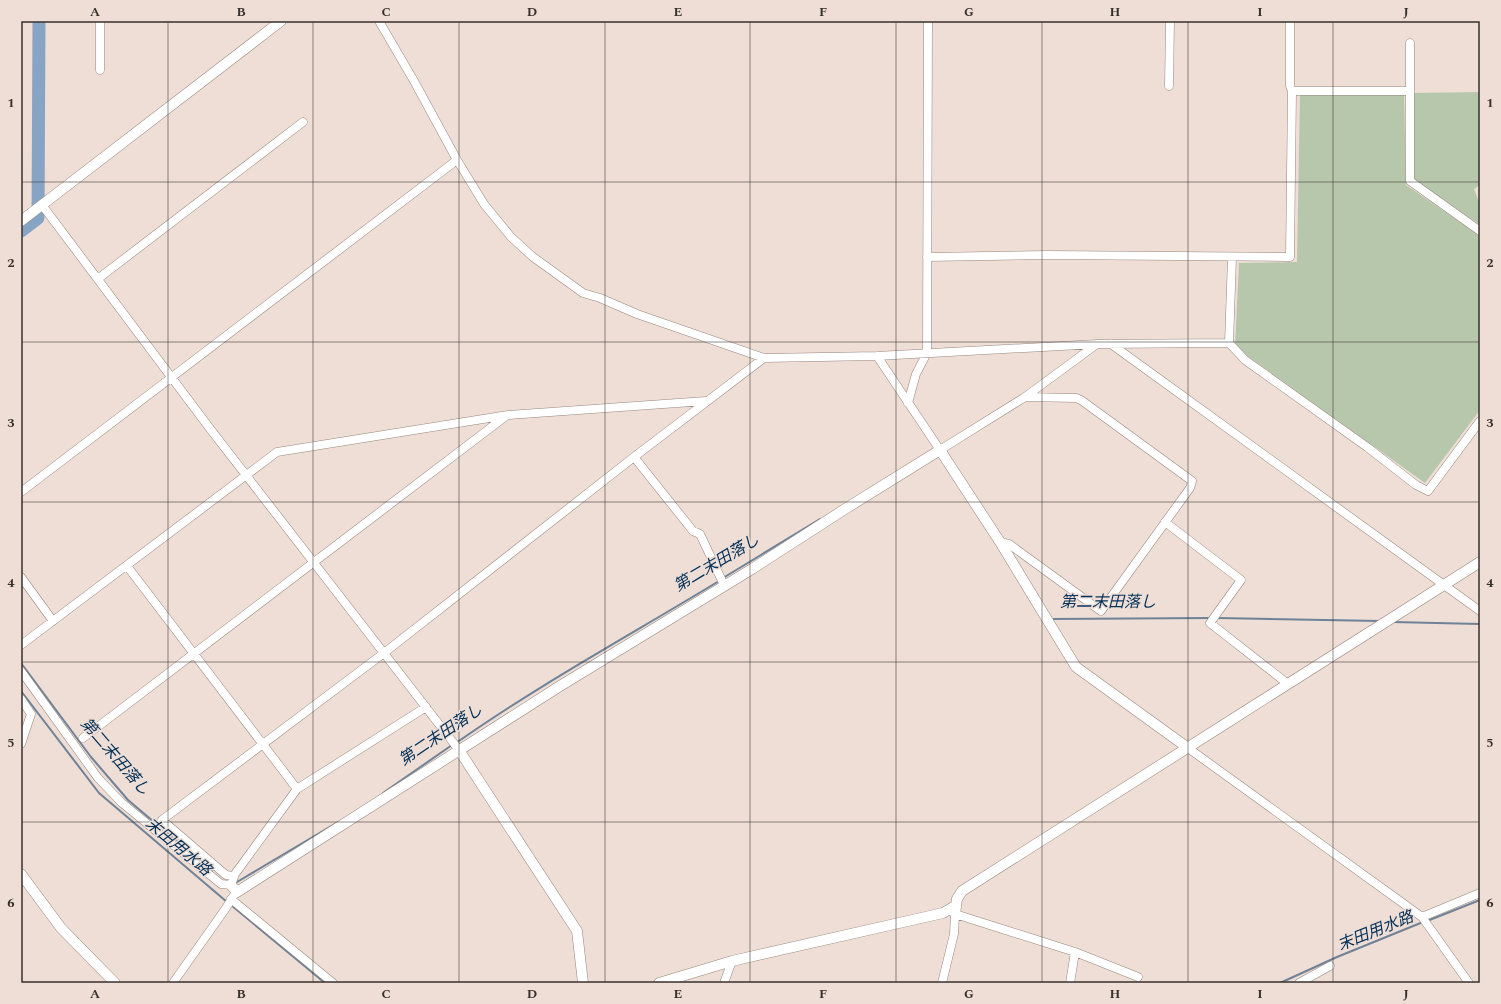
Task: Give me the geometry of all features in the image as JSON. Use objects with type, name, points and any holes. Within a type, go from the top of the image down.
[{"type":"street","points":[[100,21],[100,70]]},
{"type":"street","points":[[21,221],[281,21]]},
{"type":"street","points":[[379,21],[457,160],[484,204],[511,237],[533,257],[583,293],[600,298],[637,314],[764,358],[877,356],[1098,344],[1229,343]]},
{"type":"street","points":[[908,403],[916,374],[927,353],[928,21]]},
{"type":"street","points":[[1169,86],[1170,21]]},
{"type":"street","points":[[927,257],[1047,255],[1232,258],[1290,257],[1292,91],[1290,86],[1290,21]]},
{"type":"street","points":[[1410,43],[1410,181],[1480,230]]},
{"type":"street","points":[[1292,91],[1409,91]]},
{"type":"street","points":[[99,278],[303,122]]},
{"type":"street","points":[[21,492],[457,160]]},
{"type":"street","points":[[42,205],[99,278],[212,430],[460,750],[577,931],[583,983]]},
{"type":"street","points":[[1232,258],[1229,343],[1245,360],[1367,446],[1416,485],[1428,491],[1480,421]]},
{"type":"street","points":[[21,671],[98,778],[122,803],[221,884],[233,888],[460,750],[593,665],[752,569],[1025,397],[1098,344]]},
{"type":"street","points":[[1111,344],[1445,585],[1480,612]]},
{"type":"street","points":[[877,356],[1000,542],[1076,667],[1422,917],[1469,983]]},
{"type":"street","points":[[333,983],[233,888],[226,875],[162,820],[262,743],[384,653],[706,401],[764,358]]},
{"type":"street","points":[[1000,542],[1009,544],[1101,611],[1190,488],[1192,481],[1081,400],[1076,398],[1025,397]]},
{"type":"street","points":[[21,645],[277,452],[508,415],[706,401]]},
{"type":"street","points":[[83,738],[508,415]]},
{"type":"street","points":[[634,457],[693,531],[700,534],[724,585]]},
{"type":"street","points":[[1165,522],[1241,580],[1210,623],[1288,684]]},
{"type":"street","points":[[942,983],[954,934],[957,899],[962,891],[1138,778],[1341,652],[1480,562]]},
{"type":"street","points":[[127,566],[297,789]]},
{"type":"street","points":[[21,577],[53,620]]},
{"type":"street","points":[[21,699],[31,714],[21,744]]},
{"type":"street","points":[[173,983],[226,908],[233,888],[297,789],[426,707]]},
{"type":"street","points":[[21,874],[61,928],[115,983]]},
{"type":"street","points":[[1422,917],[1480,893]]},
{"type":"street","points":[[659,983],[732,961],[955,910],[1075,952],[1138,977]]},
{"type":"street","points":[[1070,983],[1075,952]]},
{"type":"street","points":[[724,983],[732,961]]},
{"type":"street","points":[[1299,983],[1330,966]]},
{"type":"green space","points":[[1480,92],[1480,185],[1474,189],[1480,205],[1480,225],[1412,178],[1412,93]]},
{"type":"green space","points":[[1300,94],[1404,95],[1406,185],[1480,236],[1480,410],[1425,483],[1235,347],[1239,263],[1297,262]]},
{"type":"waterway","name":"第二末田落し","points":[[21,231],[38,218],[39,21]]},
{"type":"waterway","name":"第二末田落し","points":[[723,578],[820,519]]},
{"type":"waterway","name":"第二末田落し","points":[[456,743],[520,700],[719,581]]},
{"type":"waterway","name":"第二末田落し","points":[[1051,619],[1211,618]]},
{"type":"waterway","name":"第二末田落し","points":[[1217,618],[1379,621]]},
{"type":"waterway","name":"第二末田落し","points":[[1393,622],[1480,624]]},
{"type":"waterway","name":"第二末田落し","points":[[21,663],[91,757],[128,800],[212,871]]},
{"type":"waterway","name":"末田用水路","points":[[21,691],[99,793],[227,902]]},
{"type":"waterway","name":"第二末田落し","points":[[383,793],[452,745]]},
{"type":"waterway","name":"第二末田落し","points":[[235,882],[338,822]]},
{"type":"waterway","name":"末田用水路","points":[[1427,921],[1480,900]]},
{"type":"waterway","name":"末田用水路","points":[[231,905],[325,983]]},
{"type":"waterway","name":"末田用水路","points":[[1280,983],[1337,957],[1423,922]]}]
